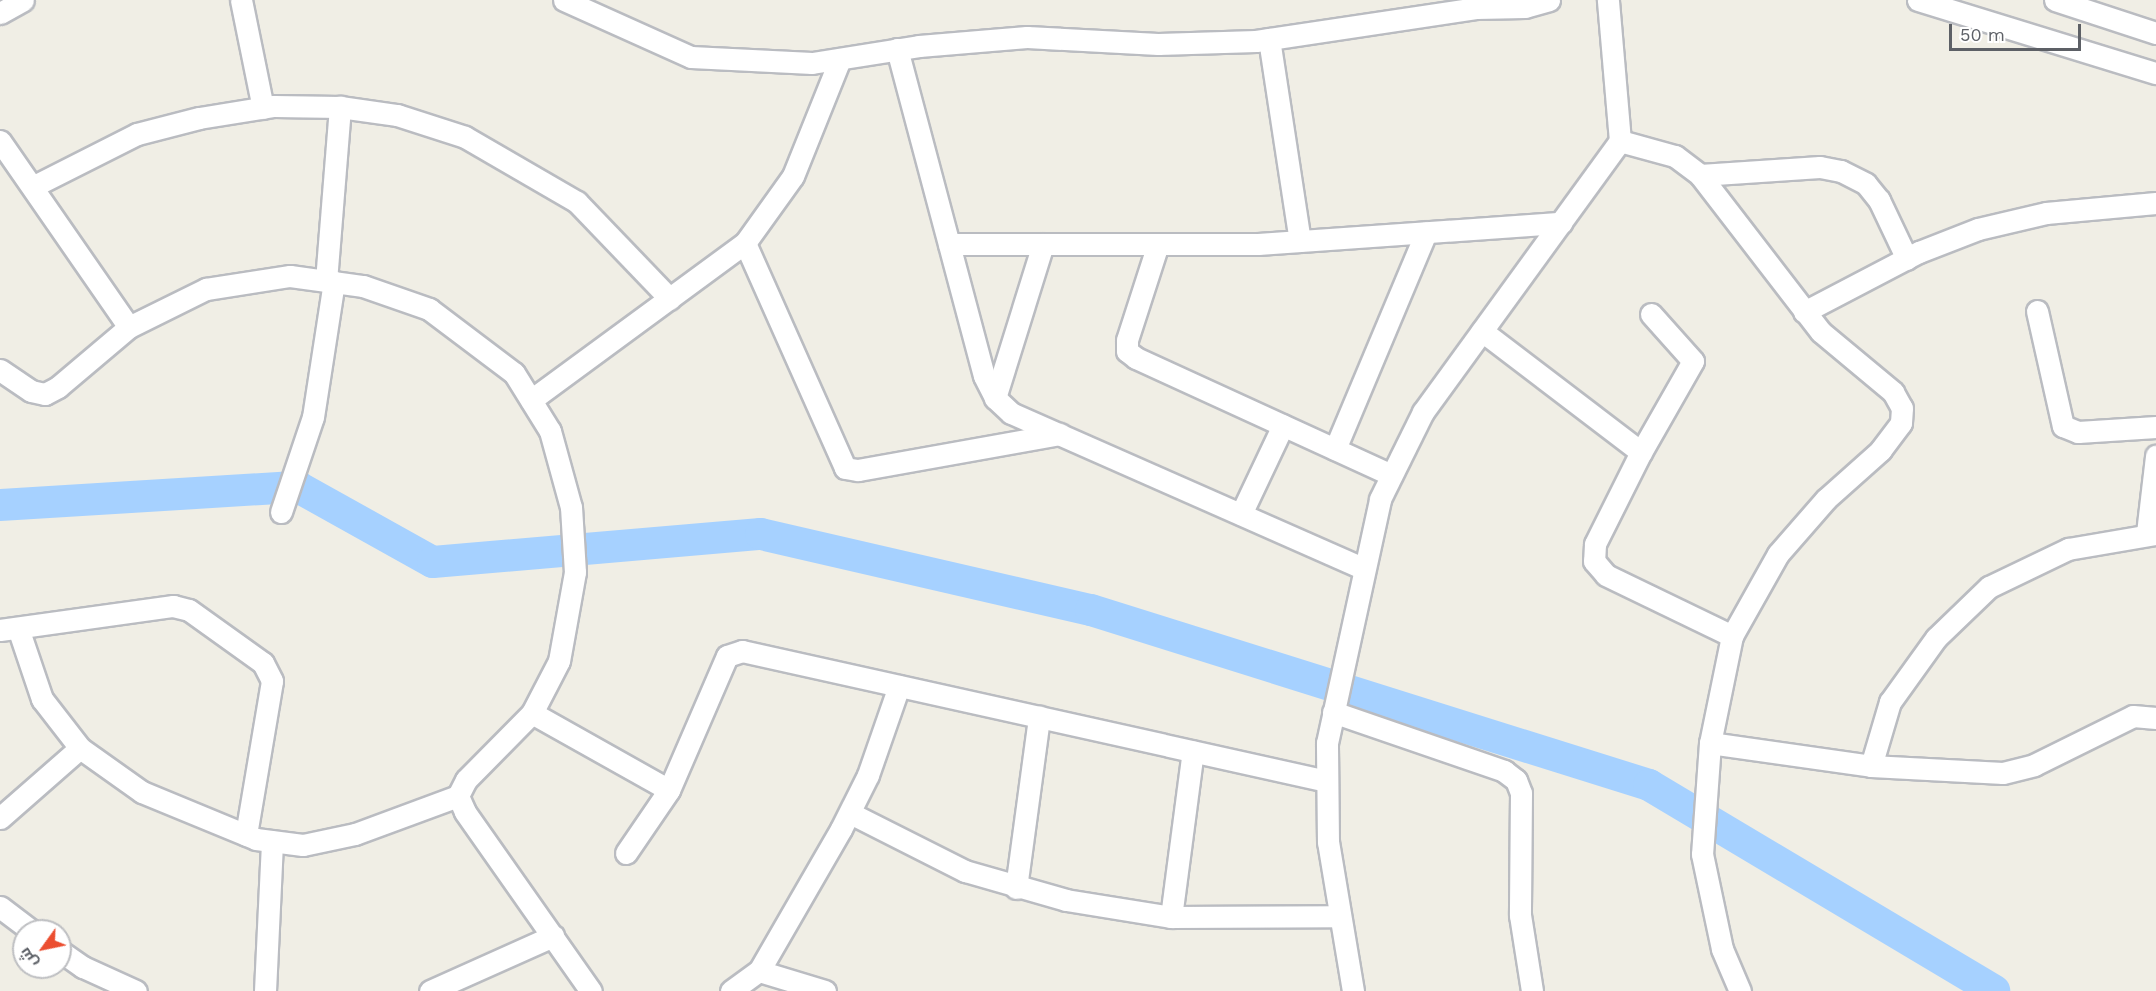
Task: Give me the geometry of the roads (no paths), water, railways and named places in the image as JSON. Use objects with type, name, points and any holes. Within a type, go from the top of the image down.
[{"type":"street","points":[[0,13],[23,0]]},
{"type":"street","points":[[241,0],[263,108]]},
{"type":"street","points":[[564,0],[691,57],[812,63],[897,50],[1027,38],[1158,44],[1269,39],[1483,4],[1525,7],[1549,0]]},
{"type":"street","points":[[1353,991],[1338,916],[1328,842],[1327,743],[1363,568],[1380,499],[1423,412],[1620,141],[1608,0]]},
{"type":"street","points":[[1918,0],[2156,73]]},
{"type":"street","points":[[2055,0],[2156,33]]},
{"type":"street","points":[[1269,39],[1300,241]]},
{"type":"street","points":[[897,50],[984,375],[995,398],[1011,413],[1363,568]]},
{"type":"street","points":[[531,400],[745,243],[793,176],[840,59]]},
{"type":"street","points":[[281,512],[313,417],[330,281],[340,107]]},
{"type":"street","points":[[34,186],[137,134],[263,108],[340,107],[397,115],[465,137],[519,166],[577,202],[670,299]]},
{"type":"street","points":[[0,141],[34,186],[129,327]]},
{"type":"street","points":[[1620,141],[1675,156],[1700,176],[1804,312],[1840,352],[1893,392],[1902,408],[1901,423],[1881,450],[1826,499],[1778,554],[1732,636],[1710,743],[1701,854],[1722,949],[1740,991]]},
{"type":"street","points":[[1700,176],[1820,167],[1841,171],[1866,184],[1879,200],[1907,259]]},
{"type":"street","points":[[1804,312],[1907,259],[1978,229],[2046,213],[2156,203]]},
{"type":"street","points":[[949,244],[1300,241],[1561,223]]},
{"type":"street","points":[[1335,449],[1426,232]]},
{"type":"street","points":[[745,243],[845,468],[858,470],[1060,434]]},
{"type":"street","points":[[995,398],[1043,244]]},
{"type":"street","points":[[1158,244],[1127,340],[1127,351],[1391,475]]},
{"type":"street","points":[[0,370],[31,391],[45,394],[58,387],[129,327],[206,289],[290,276],[363,286],[429,309],[514,373],[550,431],[571,507],[574,546],[559,661],[532,714],[466,780],[458,796],[355,834],[303,845],[272,841],[246,835],[142,792],[80,748],[42,699],[9,629],[181,607],[263,663],[272,681],[246,835]]},
{"type":"street","points":[[2037,310],[2064,426],[2078,432],[2156,427]]},
{"type":"street","points":[[1651,314],[1693,361],[1641,452],[1595,544],[1594,561],[1606,575],[1732,636]]},
{"type":"street","points":[[1482,331],[1641,452]]},
{"type":"street","points":[[1240,514],[1283,425]]},
{"type":"street","points":[[1870,766],[1890,702],[1936,638],[1989,587],[2068,549],[2152,533],[2156,456]]},
{"type":"street","points":[[626,853],[669,790],[727,656],[742,651],[1327,781]]},
{"type":"street","points":[[731,991],[759,971],[850,813],[868,775],[899,686]]},
{"type":"street","points":[[1333,711],[1504,771],[1516,780],[1521,794],[1520,915],[1532,991]]},
{"type":"street","points":[[532,714],[669,790]]},
{"type":"street","points":[[1710,743],[1870,766],[2003,773],[2034,765],[2133,716],[2156,718]]},
{"type":"street","points":[[1017,888],[1039,717]]},
{"type":"street","points":[[0,818],[80,748]]},
{"type":"street","points":[[1171,917],[1192,751]]},
{"type":"street","points":[[458,796],[465,812],[591,991]]},
{"type":"street","points":[[850,813],[965,870],[1017,888],[1125,911],[1171,917],[1338,916]]},
{"type":"street","points":[[265,991],[272,841]]},
{"type":"street","points":[[0,907],[16,919]]},
{"type":"street","points":[[430,991],[553,936]]},
{"type":"street","points":[[72,959],[83,967],[136,991]]},
{"type":"street","points":[[759,971],[825,991]]},
{"type":"waterway","points":[[0,505],[298,487],[433,562],[761,534],[1091,610],[1649,785],[1994,991]]}]
